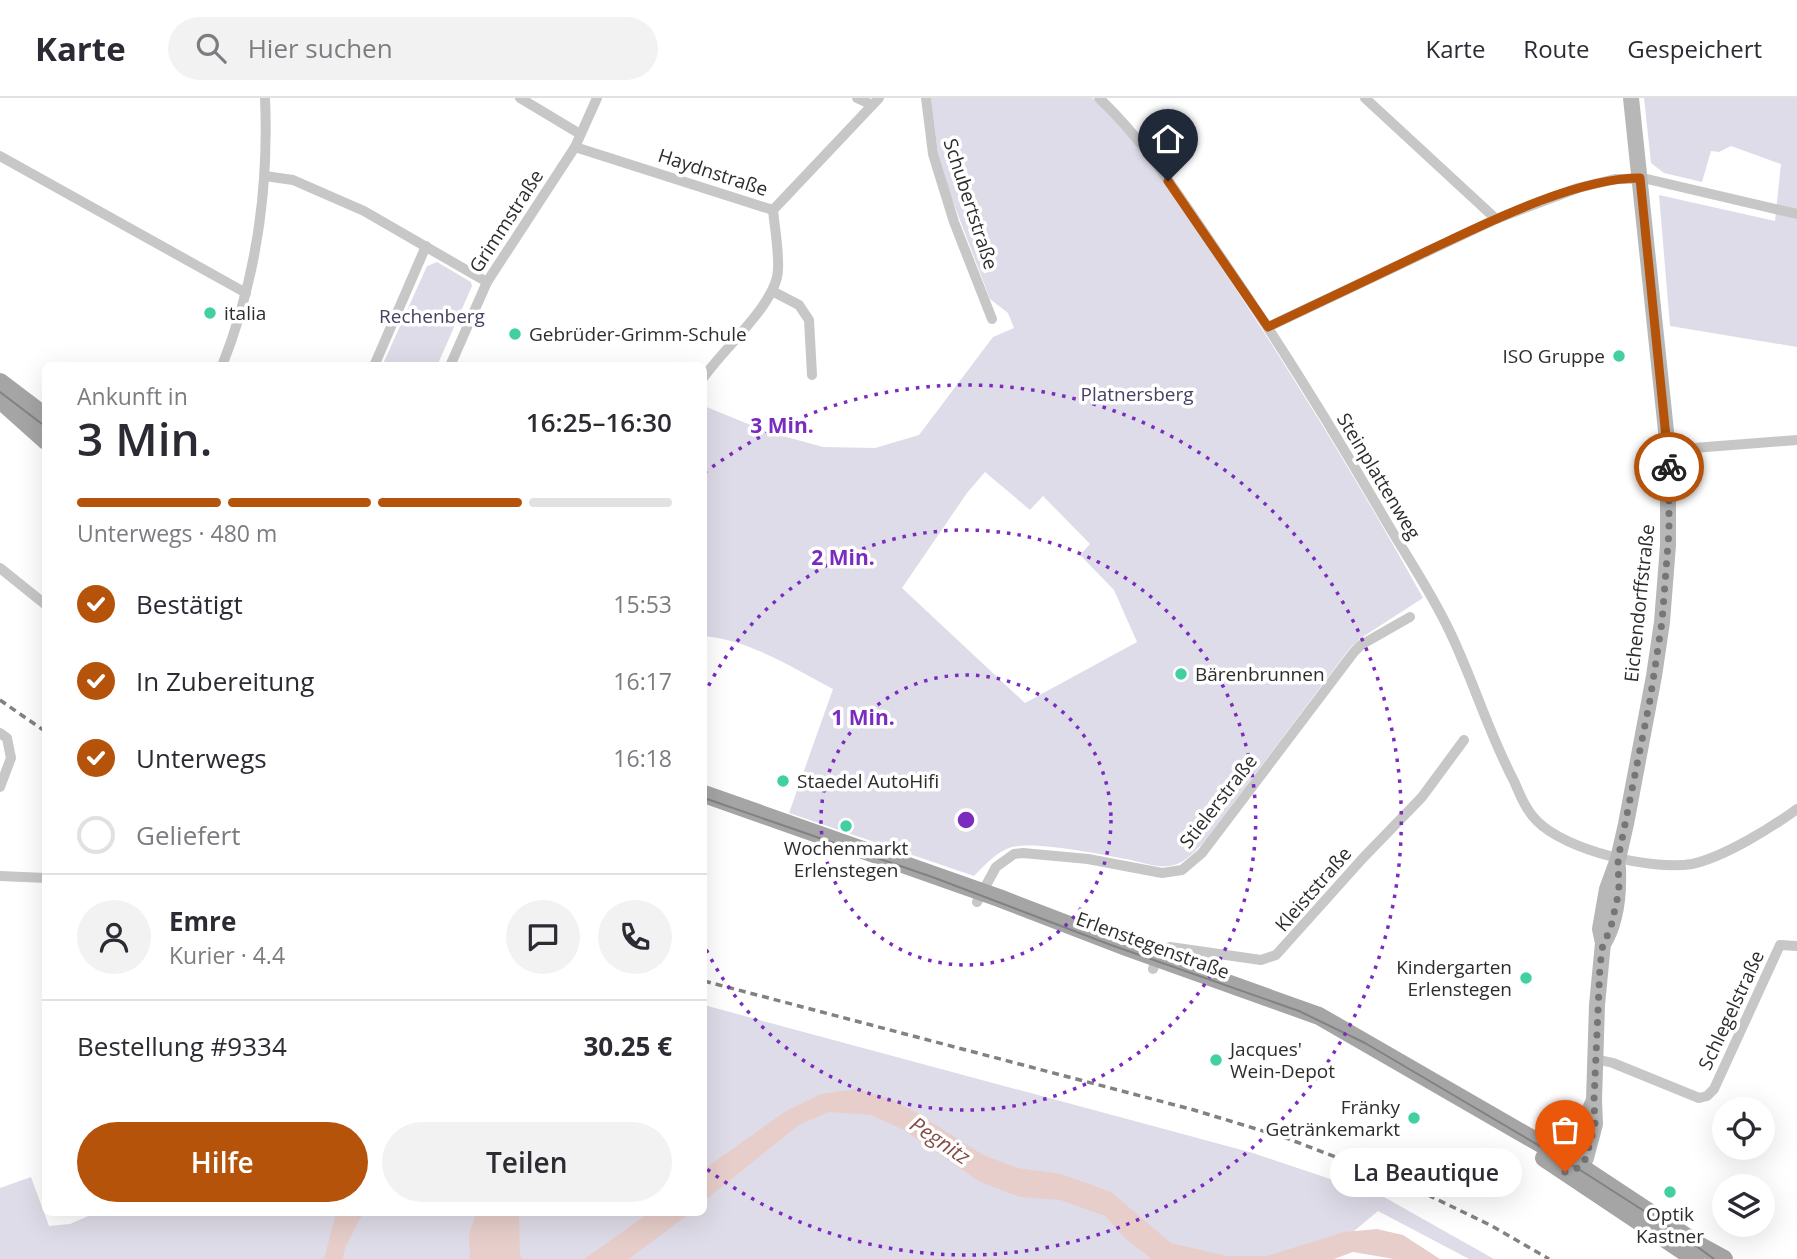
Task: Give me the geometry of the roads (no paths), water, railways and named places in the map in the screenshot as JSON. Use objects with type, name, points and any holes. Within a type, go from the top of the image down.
[{"type":"main road","points":[[0,382],[42,414]]},
{"type":"main road","points":[[0,400],[42,437]]},
{"type":"main road","name":"Erlenstegenstraße","points":[[707,795],[1155,963],[1324,1031],[1465,1111],[1569,1165],[1637,1211],[1724,1259]]},
{"type":"main road","name":"Erlenstegenstraße","points":[[707,806],[979,897]]},
{"type":"main road","name":"Erlenstegenstraße","points":[[1637,1211],[1695,1259]]},
{"type":"street","points":[[223,362],[246,293],[261,220],[265,176],[265,98]]},
{"type":"street","points":[[520,98],[580,134]]},
{"type":"street","name":"Grimmstraße","points":[[452,362],[487,282],[575,147],[597,98]]},
{"type":"street","points":[[857,98],[876,102]]},
{"type":"street","name":"Schubertstraße","points":[[926,98],[933,154],[954,222],[992,319]]},
{"type":"street","name":"Steinplattenweg","points":[[1099,98],[1120,117],[1142,145],[1268,327],[1357,471],[1448,629],[1503,762],[1538,822],[1566,842],[1618,859],[1675,866],[1710,858],[1772,827],[1797,809]]},
{"type":"street","points":[[1365,98],[1496,219]]},
{"type":"street","name":"Eichendorffstraße","points":[[1569,1165],[1594,1100],[1598,993],[1603,943],[1610,931],[1619,891],[1618,859],[1652,689],[1662,622],[1670,521],[1668,450],[1631,98]]},
{"type":"street","name":"Haydnstraße","points":[[575,147],[774,210],[876,102]]},
{"type":"street","points":[[0,156],[246,293]]},
{"type":"street","points":[[265,176],[293,180],[364,211],[487,282]]},
{"type":"street","points":[[1268,327],[1496,219],[1578,188],[1615,179],[1640,178],[1797,214]]},
{"type":"street","points":[[707,373],[772,291],[779,270],[774,210]]},
{"type":"street","points":[[376,362],[426,246]]},
{"type":"street","points":[[772,291],[799,305],[809,320],[812,375]]},
{"type":"street","points":[[1668,450],[1797,440]]},
{"type":"street","points":[[0,568],[42,602]]},
{"type":"street","name":"Stielerstraße","points":[[979,897],[1000,863],[1014,854],[1088,859],[1162,873],[1182,870],[1202,853],[1354,652],[1361,645],[1410,617]]},
{"type":"street","points":[[0,733],[7,738],[11,758],[0,787]]},
{"type":"street","name":"Kleiststraße","points":[[1155,963],[1160,952],[1170,947],[1261,960],[1276,955],[1422,797],[1464,740]]},
{"type":"street","points":[[0,876],[42,878]]},
{"type":"street","name":"Schlegelstraße","points":[[1596,1059],[1613,1063],[1699,1098],[1707,1096],[1714,1089],[1780,944],[1797,946]]},
{"type":"water","name":"Pegnitz","points":[[857,1089],[890,1099],[983,1155],[1018,1168],[1061,1174],[1111,1192],[1171,1243],[1227,1256],[1267,1256],[1344,1232],[1377,1229],[1403,1235],[1440,1259],[1394,1259],[1353,1252],[1334,1259],[1152,1259],[1128,1241],[1105,1216],[1060,1200],[1020,1197],[980,1182],[904,1130],[871,1115],[829,1112],[799,1125],[707,1199],[707,1168],[786,1111],[821,1094]]},
{"type":"water","points":[[335,1216],[361,1216],[345,1248],[343,1259],[324,1259]]},
{"type":"water","points":[[475,1216],[519,1216],[522,1259],[470,1259],[469,1235]]},
{"type":"water","points":[[645,1216],[686,1216],[629,1259],[584,1259]]},
{"type":"tram line","points":[[0,392],[42,424]]},
{"type":"tram line","points":[[707,799],[935,878],[1111,945],[1299,1011],[1365,1043],[1577,1168],[1714,1259]]},
{"type":"railway","points":[[0,700],[42,729]]},
{"type":"railway","points":[[707,982],[1194,1110],[1286,1138],[1399,1181],[1492,1226],[1549,1259]]},
{"type":"place","name":"italia","points":[[210,313]]},
{"type":"place","name":"Gebrüder-Grimm-Schule","points":[[515,334]]},
{"type":"place","name":"ISO Gruppe","points":[[1619,356]]},
{"type":"place","name":"Bärenbrunnen","points":[[1181,674]]},
{"type":"place","name":"Staedel AutoHifi","points":[[783,781]]},
{"type":"place","name":"Wochenmarkt Erlenstegen","points":[[846,826]]},
{"type":"place","name":"Kindergarten Erlenstegen","points":[[1526,978]]},
{"type":"place","name":"Jacques' Wein-Depot","points":[[1216,1060]]},
{"type":"place","name":"Fränky Getränkemarkt","points":[[1414,1118]]},
{"type":"place","name":"La Beautique","points":[[1565,1172]]},
{"type":"place","name":"Optik Kastner","points":[[1670,1192]]},
{"type":"park label","name":"Rechenberg","points":[[432,316]]},
{"type":"park label","name":"Platnersberg","points":[[1137,394]]}]
